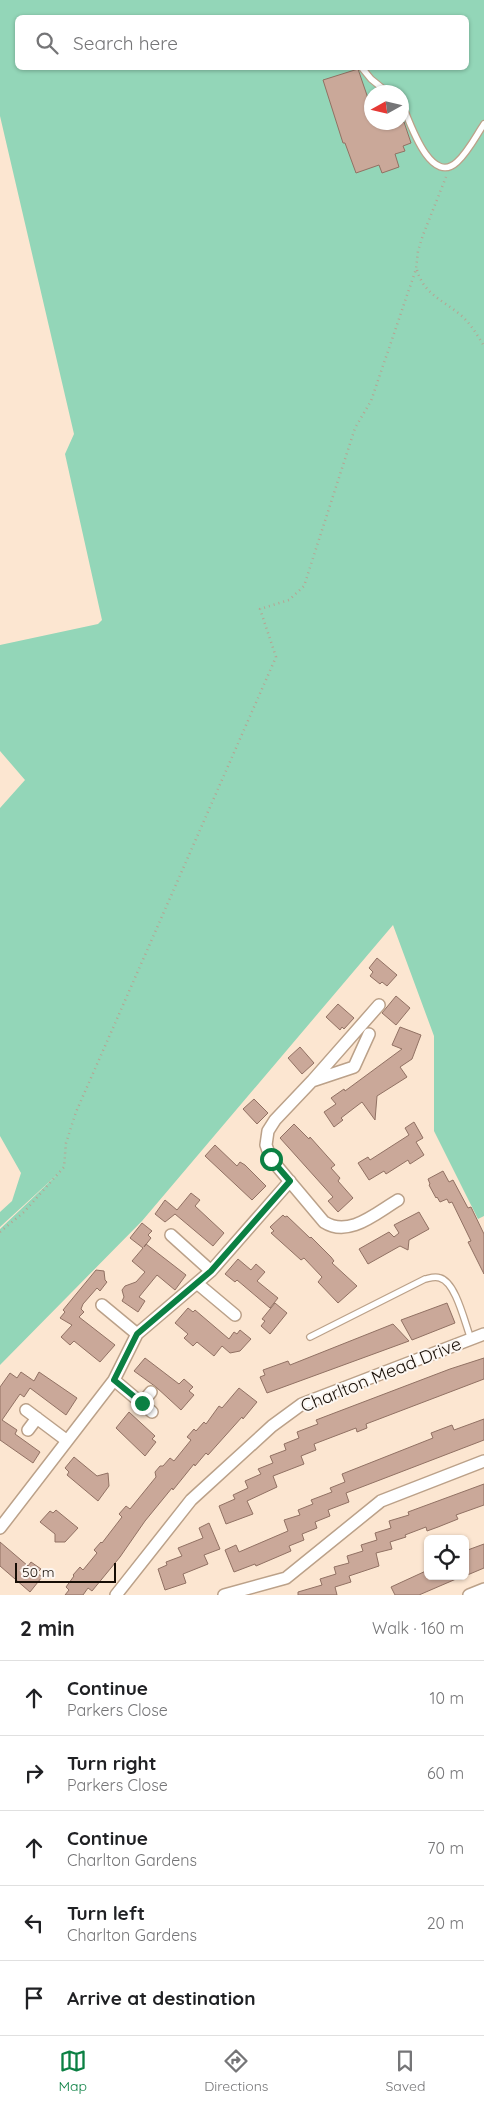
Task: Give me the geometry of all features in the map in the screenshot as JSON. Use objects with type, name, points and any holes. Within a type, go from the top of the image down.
[{"type":"street","points":[[378,1005],[312,1081],[275,1120],[268,1131],[266,1145],[271,1159],[324,1222],[332,1227],[344,1228],[356,1225],[398,1200]]},
{"type":"street","points":[[312,1081],[354,1068],[369,1034]]},
{"type":"street","points":[[0,1528],[114,1380],[137,1334],[211,1271],[290,1181]]},
{"type":"street","points":[[171,1235],[211,1271]]},
{"type":"street","points":[[198,1284],[235,1315]]},
{"type":"street","points":[[109,1307],[137,1334]]},
{"type":"street","name":"Charlton Mead Drive","points":[[116,1595],[191,1500],[272,1426],[302,1404],[484,1334]]},
{"type":"street","points":[[114,1380],[152,1412]]},
{"type":"street","points":[[142,1403],[151,1392]]},
{"type":"street","points":[[26,1410],[66,1440]]},
{"type":"street","points":[[28,1430],[37,1418]]},
{"type":"street","points":[[224,1595],[286,1578],[381,1501],[484,1461]]},
{"type":"street","points":[[469,1595],[484,1589]]},
{"type":"lane","points":[[364,70],[378,85]]},
{"type":"lane","points":[[409,119],[426,156],[434,165],[447,167],[456,163],[484,124]]},
{"type":"lane","points":[[310,1337],[425,1279],[433,1277],[441,1278],[449,1283],[454,1291],[471,1339]]},
{"type":"path","points":[[0,1232],[24,1212],[64,1167],[66,1144],[76,1112],[276,657],[260,608],[289,600],[304,586],[355,428],[371,400],[416,269],[423,235],[443,182],[456,163]]},
{"type":"path","points":[[416,269],[420,282],[463,317],[484,346]]},
{"type":"green space","points":[[0,0],[484,0],[484,1216],[478,1219],[434,1131],[434,1036],[393,925],[142,1221],[0,1365],[0,1229],[60,1172],[0,1227],[0,1212],[12,1201],[21,1173],[0,1136],[0,808],[25,780],[0,751],[0,645],[98,624],[102,620],[65,454],[74,434],[0,116]]},
{"type":"building","points":[[358,70],[364,87],[364,130],[407,130],[411,143],[403,146],[405,151],[395,154],[399,167],[382,173],[379,165],[356,173],[345,143],[343,143],[323,80]]},
{"type":"building","points":[[377,958],[397,975],[387,986],[382,982],[380,984],[370,976],[373,972],[369,968]]},
{"type":"building","points":[[396,996],[410,1008],[396,1025],[382,1013]]},
{"type":"building","points":[[338,1004],[354,1018],[344,1029],[342,1027],[340,1030],[326,1017]]},
{"type":"building","points":[[400,1027],[421,1035],[412,1059],[400,1067],[407,1077],[377,1096],[375,1120],[362,1102],[341,1118],[343,1120],[334,1127],[324,1112],[336,1104],[331,1098],[344,1089],[345,1091],[402,1049],[392,1045]]},
{"type":"building","points":[[300,1047],[314,1063],[302,1074],[288,1058]]},
{"type":"building","points":[[254,1099],[268,1113],[257,1124],[243,1109]]},
{"type":"building","points":[[414,1122],[423,1138],[416,1142],[424,1155],[410,1164],[408,1160],[386,1174],[384,1171],[369,1180],[358,1163],[368,1157],[370,1160],[409,1135],[405,1128]]},
{"type":"building","points":[[294,1124],[309,1139],[310,1137],[335,1165],[331,1168],[340,1178],[338,1181],[353,1198],[338,1212],[328,1201],[333,1197],[280,1138]]},
{"type":"building","points":[[215,1145],[237,1166],[240,1162],[245,1165],[266,1186],[252,1200],[205,1156]]},
{"type":"building","points":[[443,1171],[449,1182],[453,1180],[468,1208],[471,1207],[484,1234],[484,1274],[468,1242],[471,1241],[452,1202],[449,1203],[447,1199],[440,1202],[429,1185],[428,1179]]},
{"type":"building","points":[[191,1193],[200,1200],[195,1206],[224,1233],[213,1246],[175,1214],[165,1222],[155,1214],[165,1200],[177,1210]]},
{"type":"building","points":[[419,1212],[429,1229],[409,1240],[408,1250],[400,1246],[368,1264],[359,1249],[389,1232],[394,1237],[399,1233],[394,1225]]},
{"type":"building","points":[[283,1215],[287,1216],[311,1237],[331,1257],[334,1261],[332,1263],[357,1286],[338,1303],[318,1282],[322,1277],[304,1258],[301,1260],[271,1233],[274,1231],[270,1227]]},
{"type":"building","points":[[142,1223],[152,1231],[148,1235],[151,1238],[146,1244],[186,1275],[175,1290],[157,1275],[139,1297],[145,1301],[138,1312],[122,1301],[124,1297],[122,1290],[125,1286],[136,1282],[145,1272],[132,1261],[143,1248],[130,1238]]},
{"type":"building","points":[[238,1259],[251,1270],[256,1264],[265,1272],[257,1281],[278,1298],[270,1308],[237,1280],[235,1282],[225,1274]]},
{"type":"building","points":[[96,1270],[104,1271],[107,1282],[100,1291],[97,1288],[83,1304],[81,1309],[84,1312],[79,1317],[115,1345],[100,1362],[74,1341],[70,1345],[61,1337],[72,1325],[60,1318],[65,1312],[63,1310]]},
{"type":"building","points":[[275,1303],[287,1313],[270,1334],[261,1326],[265,1321],[262,1319]]},
{"type":"building","points":[[447,1303],[455,1323],[412,1340],[401,1320]]},
{"type":"building","points":[[188,1308],[193,1312],[195,1310],[229,1339],[234,1332],[237,1334],[240,1330],[251,1339],[240,1351],[230,1353],[222,1346],[214,1356],[197,1342],[193,1346],[184,1338],[188,1334],[175,1323]]},
{"type":"building","points":[[393,1324],[409,1341],[267,1393],[260,1377],[265,1375],[263,1370],[288,1361],[290,1365]]},
{"type":"building","points":[[145,1358],[179,1384],[184,1379],[193,1387],[189,1391],[194,1395],[181,1410],[156,1387],[134,1371]]},
{"type":"building","points":[[484,1358],[484,1379],[366,1424],[367,1428],[357,1432],[356,1428],[314,1444],[316,1450],[301,1456],[304,1464],[273,1476],[277,1487],[247,1501],[253,1514],[226,1524],[219,1506],[235,1499],[233,1495],[248,1488],[245,1481],[261,1474],[258,1469],[273,1463],[270,1456],[286,1450],[284,1444],[299,1438],[297,1432],[318,1424],[316,1420]]},
{"type":"building","points":[[21,1372],[34,1381],[39,1372],[77,1398],[66,1415],[30,1388],[24,1397],[20,1394],[2,1420],[17,1430],[15,1434],[40,1452],[33,1463],[0,1440],[0,1387],[10,1373],[17,1378]]},
{"type":"building","points":[[239,1388],[257,1402],[243,1419],[242,1417],[208,1455],[206,1453],[195,1466],[194,1464],[173,1490],[172,1488],[92,1591],[88,1588],[83,1595],[65,1595],[69,1590],[66,1587],[73,1575],[80,1567],[83,1570],[97,1553],[94,1550],[102,1543],[122,1517],[119,1514],[126,1506],[130,1509],[156,1477],[155,1472],[160,1466],[163,1466],[170,1458],[174,1461],[191,1440],[187,1437],[194,1429],[196,1431],[204,1422],[206,1424],[219,1406],[222,1408]]},
{"type":"building","points":[[129,1412],[155,1436],[152,1439],[156,1442],[145,1456],[116,1428]]},
{"type":"building","points":[[484,1419],[484,1440],[346,1493],[349,1502],[328,1510],[330,1516],[315,1522],[317,1528],[302,1534],[304,1540],[289,1546],[291,1551],[256,1566],[255,1564],[234,1572],[225,1550],[236,1545],[239,1552],[288,1531],[284,1520],[300,1515],[298,1510],[313,1504],[311,1500],[332,1492],[330,1488],[345,1482],[342,1474],[433,1438],[431,1433],[452,1425],[454,1430]]},
{"type":"building","points":[[74,1457],[97,1476],[108,1473],[109,1486],[98,1501],[67,1475],[69,1472],[65,1468]]},
{"type":"building","points":[[484,1484],[484,1505],[456,1515],[458,1519],[438,1527],[427,1531],[426,1527],[405,1535],[406,1537],[390,1542],[392,1549],[376,1553],[379,1566],[349,1576],[351,1582],[335,1587],[337,1595],[298,1595],[298,1592],[322,1585],[320,1579],[336,1574],[334,1567],[349,1563],[347,1556],[363,1551],[361,1545],[377,1540],[375,1533],[391,1528],[389,1521],[409,1515],[408,1512]]},
{"type":"building","points":[[56,1510],[78,1528],[65,1542],[55,1542],[55,1534],[40,1522],[50,1511],[53,1513]]},
{"type":"building","points":[[209,1523],[220,1549],[204,1555],[208,1564],[183,1574],[186,1583],[165,1590],[158,1569],[167,1565],[166,1562],[182,1556],[178,1548],[203,1538],[199,1528]]},
{"type":"building","points":[[0,1542],[28,1566],[31,1562],[41,1569],[37,1573],[42,1577],[30,1592],[0,1566]]},
{"type":"building","points":[[484,1544],[484,1568],[469,1574],[469,1550]]},
{"type":"building","points":[[424,1572],[424,1580],[454,1580],[419,1595],[395,1595],[391,1587]]},
{"type":"route","points":[[142,1403],[114,1380],[137,1334],[211,1271],[290,1181],[271,1159]]}]
